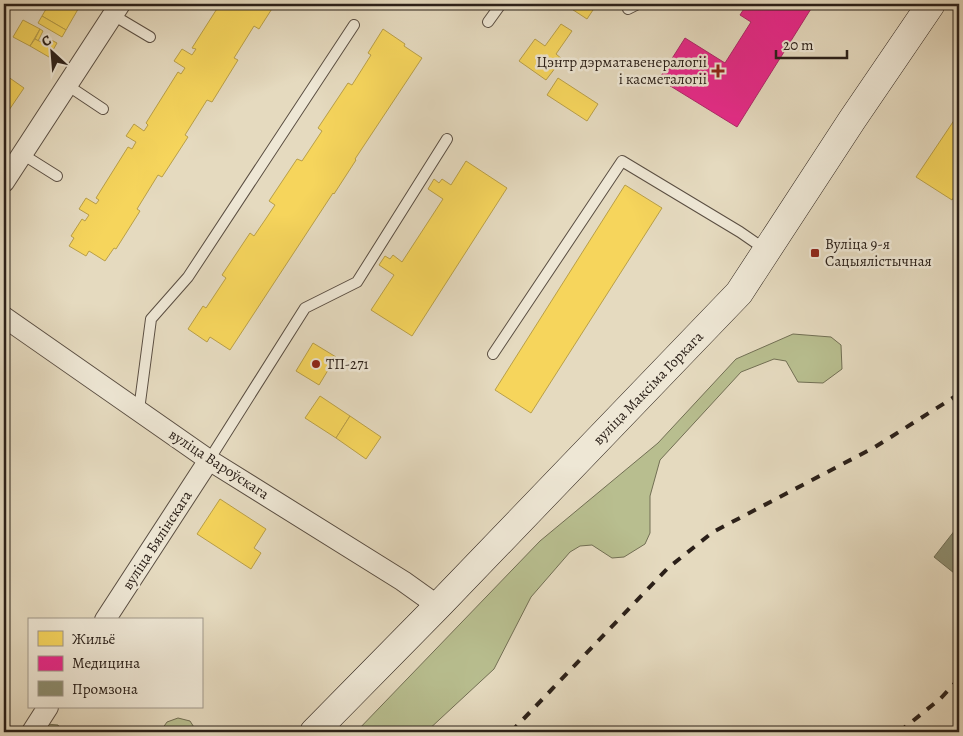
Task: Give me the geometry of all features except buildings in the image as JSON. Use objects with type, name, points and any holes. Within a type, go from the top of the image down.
[{"type":"main road","name":"вуліца Максіма Горкага","points":[[314,732],[739,293],[852,120],[931,4]]},
{"type":"street","points":[[4,182],[117,9]]},
{"type":"street","name":"вуліца Вароўскага","points":[[4,317],[210,460],[403,581],[438,606]]},
{"type":"street","name":"вуліца Бялінскага","points":[[106,618],[210,460]]},
{"type":"street","points":[[32,732],[47,708]]},
{"type":"lane","points":[[488,22],[501,4]]},
{"type":"lane","points":[[628,9],[638,4]]},
{"type":"lane","points":[[117,9],[150,37]]},
{"type":"lane","points":[[139,410],[151,319],[188,278],[354,25]]},
{"type":"lane","points":[[67,85],[103,109]]},
{"type":"lane","points":[[210,460],[304,308],[357,282],[447,139]]},
{"type":"lane","points":[[22,154],[57,176]]},
{"type":"lane","points":[[493,354],[622,161],[740,232],[767,251]]},
{"type":"green space","points":[[793,334],[831,337],[841,345],[842,369],[823,383],[798,382],[786,361],[774,359],[741,372],[660,460],[650,496],[650,533],[645,544],[624,557],[612,558],[592,545],[580,546],[570,552],[531,597],[494,669],[426,732],[356,732],[540,541],[658,443],[736,359]]},
{"type":"green space","points":[[178,718],[190,721],[197,732],[160,732],[167,722]]},
{"type":"green space","points":[[46,724],[58,725],[62,732],[40,732]]},
{"type":"railway","points":[[511,732],[668,568],[713,532],[875,447],[959,394]]},
{"type":"railway","points":[[899,732],[940,699],[959,679]]},
{"type":"place","name":"Цэнтр дэрматавенералогіі і касметалогіі","points":[[718,71]]},
{"type":"place","name":"Вуліца 9-я Сацыялістычная","points":[[815,253]]},
{"type":"place","name":"ТП-271","points":[[316,364]]}]
